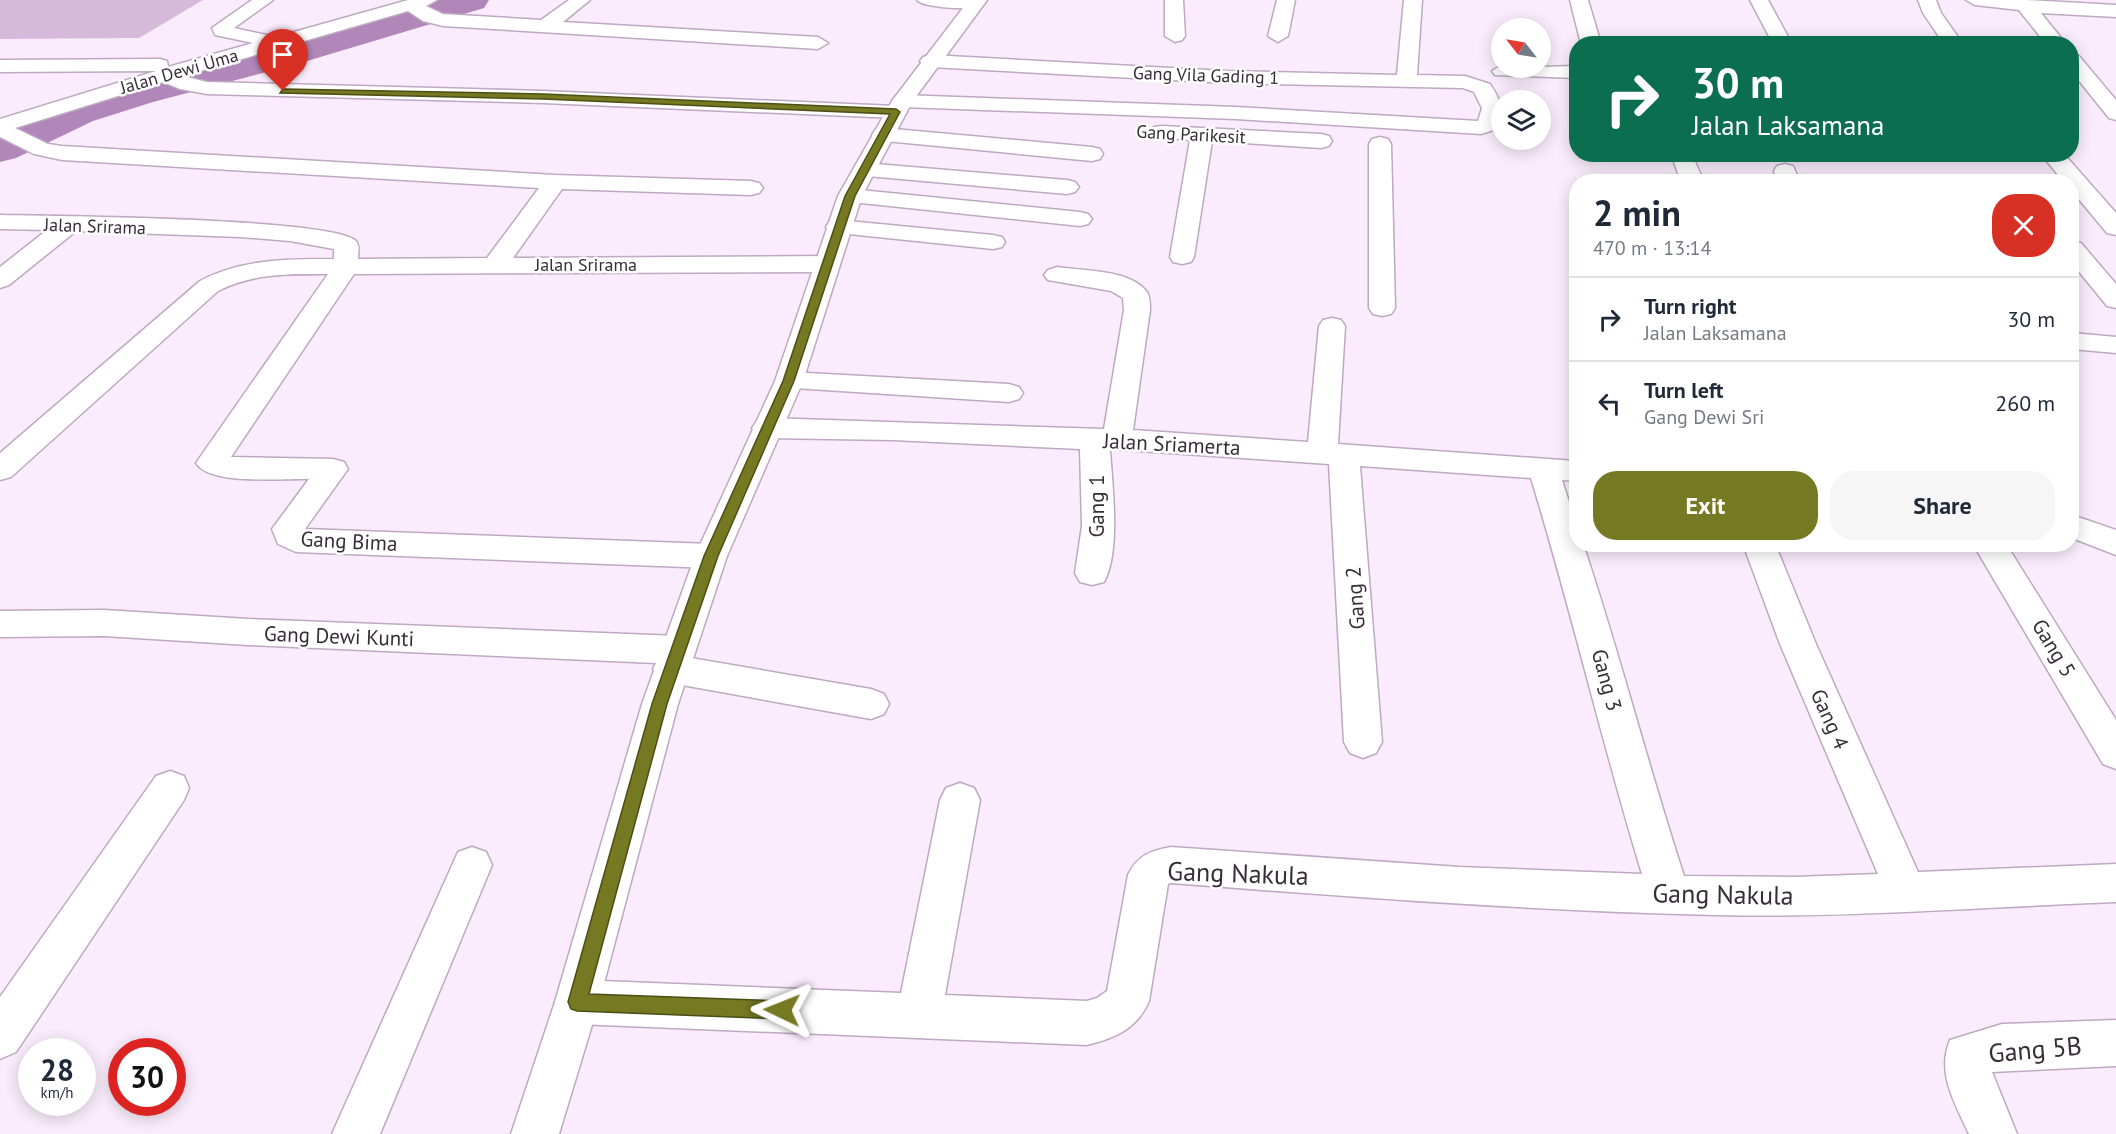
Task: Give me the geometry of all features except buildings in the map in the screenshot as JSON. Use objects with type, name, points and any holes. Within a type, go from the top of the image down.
[{"type":"street","points":[[264,0],[221,28],[222,31],[278,43]]},
{"type":"street","points":[[547,25],[581,0]]},
{"type":"street","points":[[926,0],[977,2]]},
{"type":"street","points":[[1174,0],[1175,36]]},
{"type":"street","points":[[1278,36],[1286,0]]},
{"type":"street","points":[[1407,81],[1413,0]]},
{"type":"street","points":[[1579,0],[1589,36]]},
{"type":"street","points":[[1759,0],[1778,36]]},
{"type":"street","points":[[1927,0],[1932,13],[1948,36]]},
{"type":"street","points":[[1975,0],[2026,7],[2080,5],[2116,11]]},
{"type":"street","points":[[536,1134],[577,1002],[675,660],[711,556],[766,428],[789,381],[838,227],[857,183],[894,116],[930,61],[977,2]]},
{"type":"street","points":[[2026,7],[2050,36]]},
{"type":"street","name":"Jalan Dewi Uma","points":[[3,130],[43,112],[174,80],[200,64],[422,8],[547,25],[818,43]]},
{"type":"street","name":"Gang Vila Gading 1","points":[[894,116],[1236,113],[1481,128],[1489,124],[1492,108],[1490,99],[1481,86],[1465,82],[1227,77],[930,61]]},
{"type":"street","points":[[0,66],[200,64]]},
{"type":"street","points":[[2079,69],[2116,114]]},
{"type":"street","points":[[1551,72],[1569,72]]},
{"type":"street","points":[[174,80],[283,91],[543,97],[894,116],[1092,154]]},
{"type":"street","points":[[0,112],[43,112]]},
{"type":"street","name":"Gang Parikesit","points":[[894,116],[1121,130]]},
{"type":"street","points":[[3,130],[34,145],[62,153],[555,182],[751,188]]},
{"type":"street","name":"Gang Parikesit","points":[[1144,131],[1380,144],[1489,147]]},
{"type":"street","points":[[1182,257],[1202,135]]},
{"type":"street","points":[[1380,144],[1382,308]]},
{"type":"street","points":[[2059,162],[2069,174]]},
{"type":"street","points":[[496,264],[555,182]]},
{"type":"street","points":[[857,183],[1067,187]]},
{"type":"street","points":[[857,183],[1080,219]]},
{"type":"street","points":[[2079,186],[2116,229]]},
{"type":"street","name":"Jalan Srirama","points":[[0,222],[267,232],[328,237],[341,240],[346,245],[346,267]]},
{"type":"street","points":[[0,280],[70,224]]},
{"type":"street","points":[[838,227],[993,242]]},
{"type":"street","points":[[2079,228],[2116,229]]},
{"type":"street","points":[[2079,256],[2116,300]]},
{"type":"street","name":"Jalan Srirama","points":[[0,470],[209,285],[232,274],[281,267],[496,264],[827,264]]},
{"type":"street","name":"Gang Bima","points":[[346,267],[214,455],[211,463],[218,467],[333,469],[288,529],[288,536],[296,540],[711,556]]},
{"type":"street","name":"Gang 1","points":[[1057,275],[1118,285],[1136,295],[1136,320],[1106,439],[1092,573]]},
{"type":"street","name":"Gang 2","points":[[1332,326],[1333,454],[1363,742]]},
{"type":"street","points":[[2079,342],[2116,345]]},
{"type":"street","points":[[789,381],[1009,393]]},
{"type":"street","name":"Jalan Sriamerta","points":[[766,428],[893,430],[1046,439],[1106,439],[1560,470]]},
{"type":"street","name":"Gang 3","points":[[1560,470],[1569,516]]},
{"type":"street","points":[[2079,529],[2116,543]]},
{"type":"street","name":"Gang 3","points":[[1576,552],[1587,607],[1641,805],[1669,893]]},
{"type":"street","name":"Gang 4","points":[[1763,552],[1798,644],[1906,891]]},
{"type":"street","name":"Gang 5","points":[[1994,552],[2116,753]]},
{"type":"street","name":"Gang Dewi Kunti","points":[[0,624],[104,623],[675,660],[871,704]]},
{"type":"street","points":[[0,1036],[170,788]]},
{"type":"street","points":[[919,1015],[960,800]]},
{"type":"street","points":[[357,1134],[472,865]]},
{"type":"street","name":"Gang Nakula","points":[[577,1002],[1087,1023],[1107,1018],[1127,1001],[1149,875],[1157,868],[1171,865],[1459,886],[1717,896],[1795,896],[2116,883]]},
{"type":"street","name":"Gang 5B","points":[[1993,1134],[1971,1085],[1966,1056],[2002,1047],[2116,1043]]},
{"type":"shaded area","points":[[0,0],[203,0],[139,38],[0,39]]},
{"type":"waterway","points":[[0,149],[78,112],[138,93],[283,56],[471,0]]},
{"type":"route","points":[[283,91],[543,97],[896,112],[850,196],[789,381],[766,428],[711,556],[660,704],[577,1002],[782,1010]]}]
